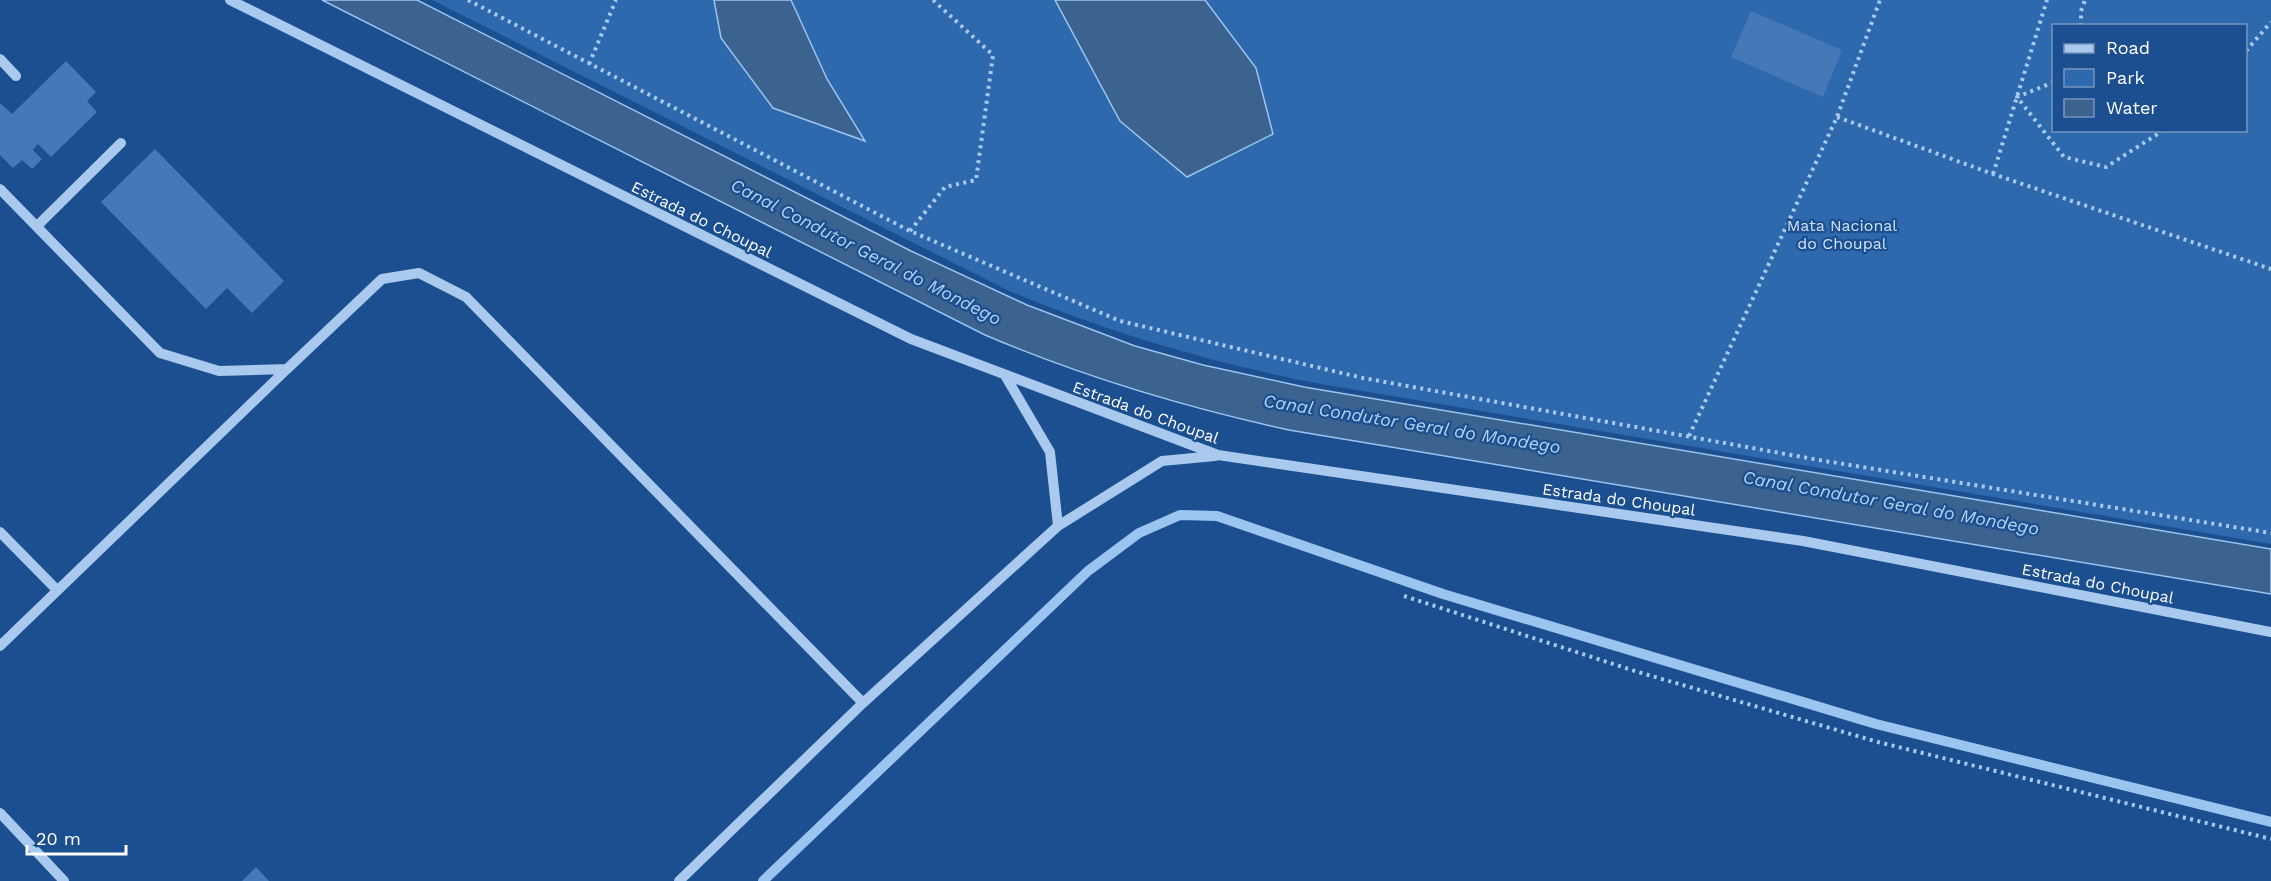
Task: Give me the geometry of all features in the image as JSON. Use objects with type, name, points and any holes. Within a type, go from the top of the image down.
[{"type":"street","name":"Estrada do Choupal","points":[[230,0],[911,339],[1006,377],[1218,455],[1803,540],[2271,632]]},
{"type":"street","points":[[0,59],[16,76]]},
{"type":"street","points":[[37,226],[120,143]]},
{"type":"street","points":[[0,189],[160,353],[219,371],[287,369]]},
{"type":"street","points":[[0,646],[382,279],[419,273],[465,297],[863,703]]},
{"type":"street","points":[[1006,377],[1050,452],[1058,526]]},
{"type":"street","points":[[679,881],[863,703],[1058,526],[1162,461],[1218,455]]},
{"type":"street","points":[[0,532],[57,590]]},
{"type":"street","points":[[0,813],[64,881]]},
{"type":"path","points":[[468,0],[910,231],[1120,321],[1363,378],[1689,437],[2271,533]]},
{"type":"path","points":[[589,64],[616,0]]},
{"type":"path","points":[[910,231],[945,187],[976,180],[993,55],[933,0]]},
{"type":"path","points":[[1689,437],[1837,117],[1880,0]]},
{"type":"path","points":[[1993,174],[2047,0]]},
{"type":"path","points":[[2082,24],[2081,11],[2085,0]]},
{"type":"path","points":[[2247,50],[2271,22]]},
{"type":"path","points":[[2017,97],[2052,83]]},
{"type":"path","points":[[2017,97],[2064,157],[2106,167],[2161,132]]},
{"type":"path","points":[[1837,117],[1993,174],[2271,268]]},
{"type":"path","points":[[1404,596],[1627,669],[1845,733],[2271,840]]},
{"type":"green space","name":"Mata Nacional do Choupal","points":[[432,0],[2271,0],[2271,544],[1321,384],[1280,376],[1161,345],[1045,306],[1007,290]]},
{"type":"water","name":"Canal Condutor Geral do Mondego","points":[[322,0],[417,0],[911,251],[1027,305],[1135,346],[1203,365],[1304,387],[2271,549],[2271,594],[1289,430],[1135,390],[985,335]]},
{"type":"water","points":[[714,0],[791,0],[827,79],[865,141],[773,108],[721,38]]},
{"type":"water","points":[[1055,0],[1205,0],[1256,68],[1273,134],[1187,177],[1120,121]]},
{"type":"building","points":[[1751,11],[1842,50],[1823,97],[1731,57]]},
{"type":"building","points":[[66,61],[96,92],[87,101],[97,112],[51,157],[38,144],[33,150],[42,159],[32,169],[22,160],[13,168],[0,155],[0,103],[12,114]]},
{"type":"building","points":[[155,149],[284,281],[252,313],[227,288],[206,309],[101,202]]},
{"type":"building","points":[[256,867],[269,881],[242,881]]},
{"type":"waterway","points":[[763,881],[1088,571],[1139,533],[1180,515],[1217,516],[1443,594],[1876,724],[2271,822]]}]
